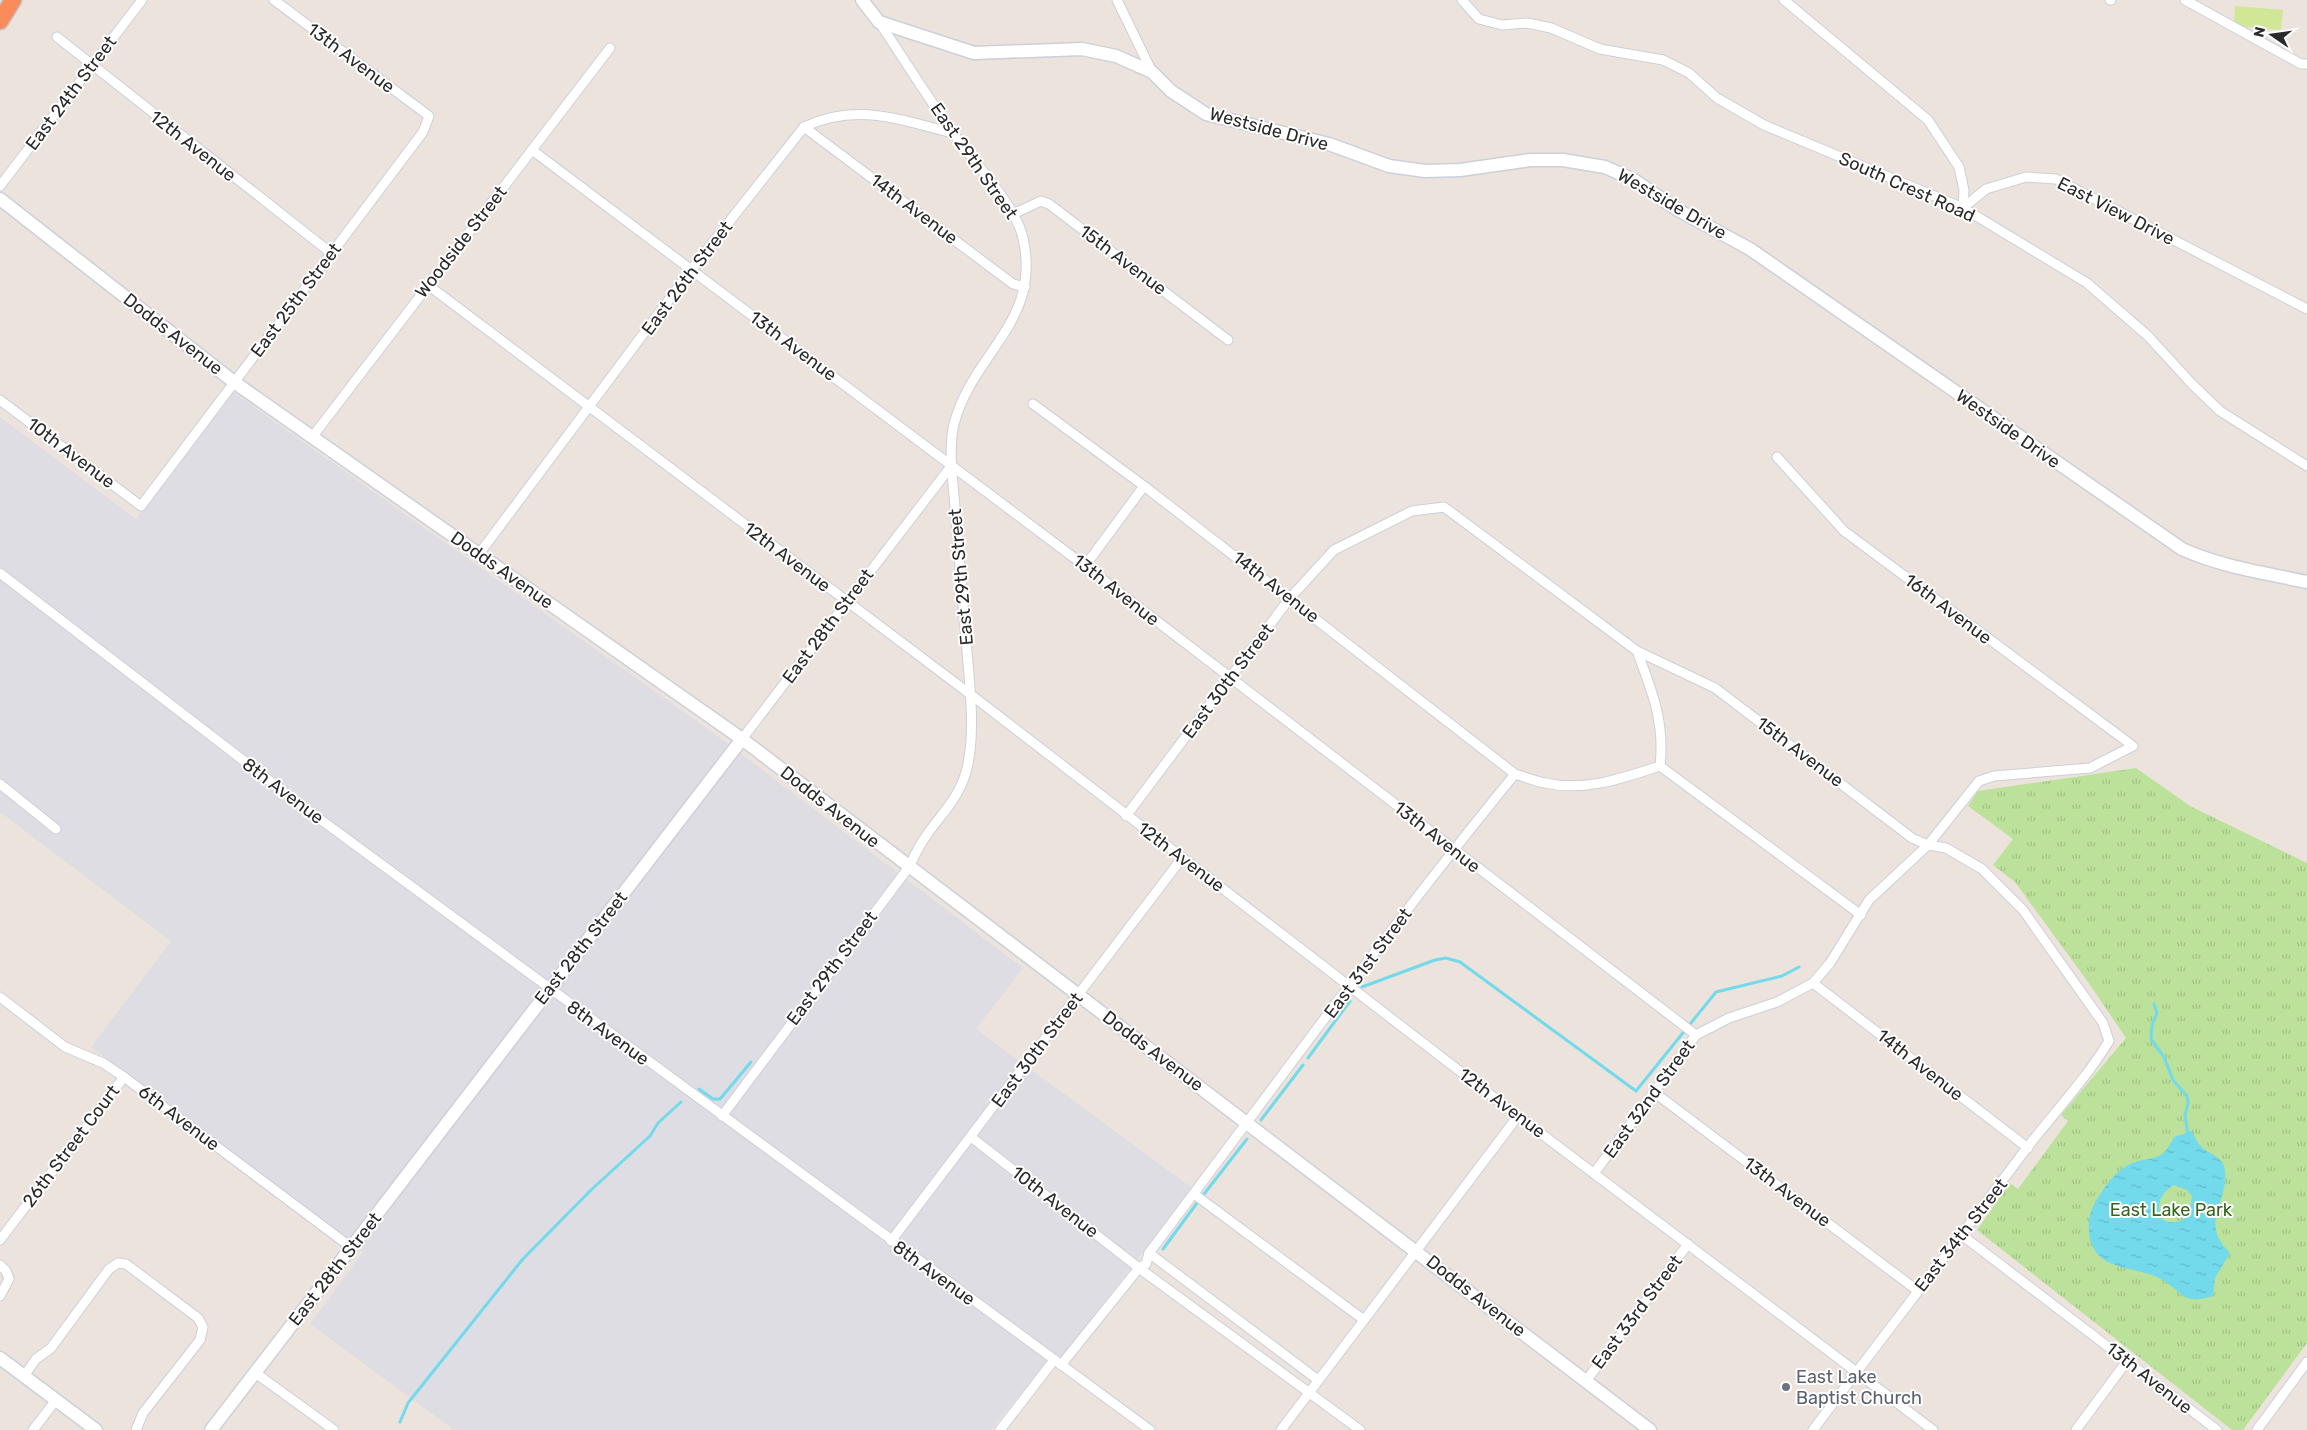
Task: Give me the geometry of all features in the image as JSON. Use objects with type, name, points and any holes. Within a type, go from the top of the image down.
[{"type":"highway","points":[[0,21],[13,0]]},
{"type":"street","name":"East 24th Street","points":[[0,186],[142,0]]},
{"type":"street","name":"13th Avenue","points":[[274,0],[429,116]]},
{"type":"street","name":"East 29th Street","points":[[722,1116],[908,867],[922,841],[958,794],[966,771],[969,752],[970,694],[952,465],[954,425],[966,391],[1018,311],[1028,274],[1026,255],[1023,235],[1013,214],[953,133],[879,22],[862,0]]},
{"type":"street","name":"East 29th Street","points":[[874,0],[879,22]]},
{"type":"street","points":[[1117,0],[1152,72]]},
{"type":"street","name":"South Crest Road","points":[[1462,0],[1479,19],[1502,25],[1528,23],[1543,26],[1600,49],[1663,60],[1689,73],[1718,98],[1764,126],[1963,208],[2087,283],[2148,336],[2192,384],[2220,410],[2307,466]]},
{"type":"street","points":[[1784,0],[1928,120],[1959,167],[1964,190],[1963,208]]},
{"type":"street","points":[[2185,0],[2301,64],[2307,64]]},
{"type":"street","name":"Westside Drive","points":[[879,22],[974,53],[1082,49],[1116,56],[1152,72],[1171,91],[1206,114],[1329,144],[1389,166],[1425,171],[1460,170],[1530,160],[1563,160],[1605,167],[1634,180],[1678,210],[1750,249],[2182,549],[2207,560],[2234,568],[2307,582]]},
{"type":"street","name":"12th Avenue","points":[[57,37],[331,254]]},
{"type":"street","name":"Woodside Street","points":[[313,436],[610,48]]},
{"type":"street","name":"East 26th Street","points":[[479,554],[590,408],[691,270],[804,127],[824,118],[845,114],[871,113],[953,133]]},
{"type":"street","name":"East 25th Street","points":[[142,506],[423,132],[429,116]]},
{"type":"street","name":"14th Avenue","points":[[804,127],[1013,284],[1025,288]]},
{"type":"street","name":"13th Avenue","points":[[532,150],[1085,566],[1696,1035]]},
{"type":"street","name":"East View Drive","points":[[1963,208],[1986,189],[2026,177],[2056,179],[2307,309]]},
{"type":"street","name":"Dodds Avenue","points":[[0,199],[234,382],[742,739],[1650,1430]]},
{"type":"street","name":"15th Avenue","points":[[1013,214],[1041,201],[1049,204],[1228,340]]},
{"type":"street","name":"12th Avenue","points":[[428,285],[970,694],[1518,1116],[1933,1430]]},
{"type":"street","name":"10th Avenue","points":[[0,400],[142,506]]},
{"type":"street","name":"14th Avenue","points":[[1033,404],[1290,598],[1515,774]]},
{"type":"street","name":"16th Avenue","points":[[1777,457],[1844,532],[2133,746]]},
{"type":"street","name":"East 28th Street","points":[[211,1430],[952,465]]},
{"type":"street","points":[[1085,566],[1144,486]]},
{"type":"street","name":"15th Avenue","points":[[1444,507],[1637,651],[1715,688],[1912,838],[1928,846],[1946,848],[1982,869],[2023,910],[2102,1023],[2109,1041]]},
{"type":"street","name":"East 30th Street","points":[[1126,816],[1290,598],[1334,550],[1412,511],[1444,507]]},
{"type":"street","name":"8th Avenue","points":[[0,573],[198,727],[549,989],[1150,1430]]},
{"type":"street","points":[[1637,651],[1654,697],[1663,742],[1660,766]]},
{"type":"street","name":"East 32nd Street","points":[[1594,1172],[1655,1093],[1696,1035],[1728,1018],[1777,1002],[1813,982],[1830,963],[1869,900],[1928,846],[1979,781],[1994,776],[2090,768],[2133,746]]},
{"type":"street","points":[[1515,774],[1545,784],[1579,786],[1614,781],[1660,766]]},
{"type":"street","points":[[1660,766],[1861,915]]},
{"type":"street","name":"East 31st Street","points":[[1000,1430],[1138,1268],[1146,1264],[1149,1253],[1246,1123],[1453,850],[1515,774]]},
{"type":"street","points":[[0,784],[56,829]]},
{"type":"street","name":"East 30th Street","points":[[891,1241],[1182,858]]},
{"type":"street","name":"14th Avenue","points":[[1813,982],[2028,1148]]},
{"type":"street","name":"6th Avenue","points":[[0,997],[65,1046],[103,1063],[124,1077],[352,1248]]},
{"type":"street","name":"East 34th Street","points":[[1813,1430],[1918,1291],[1963,1236],[2028,1148],[2093,1067],[2109,1041]]},
{"type":"street","name":"26th Street Court","points":[[0,1240],[124,1077]]},
{"type":"street","name":"13th Avenue","points":[[1655,1093],[1918,1291]]},
{"type":"street","points":[[1281,1430],[1518,1116]]},
{"type":"street","name":"10th Avenue","points":[[971,1137],[1138,1268],[1309,1392]]},
{"type":"street","points":[[1194,1194],[1364,1320]]},
{"type":"street","name":"13th Avenue","points":[[1963,1236],[2217,1430]]},
{"type":"street","name":"East 33rd Street","points":[[1586,1381],[1688,1244]]},
{"type":"street","points":[[1149,1253],[1318,1380]]},
{"type":"street","points":[[24,1376],[36,1359],[51,1348],[110,1269],[118,1263],[126,1264],[198,1318],[203,1327],[200,1340],[143,1413],[136,1430]]},
{"type":"street","points":[[0,1265],[6,1271],[8,1279],[0,1296]]},
{"type":"street","points":[[0,1358],[96,1430]]},
{"type":"street","points":[[2076,1430],[2127,1361]]},
{"type":"street","points":[[2257,1430],[2307,1362]]},
{"type":"street","points":[[254,1372],[334,1430]]},
{"type":"street","points":[[1309,1392],[1360,1430]]},
{"type":"street","points":[[33,1430],[56,1400]]},
{"type":"shaded area","points":[[233,392],[726,742],[1023,968],[976,1029],[1192,1188],[1061,1358],[1053,1353],[991,1430],[454,1430],[310,1324],[363,1252],[91,1047],[171,941],[0,812],[0,417],[136,519]]},
{"type":"green space","points":[[2235,6],[2283,10],[2281,30],[2234,26]]},
{"type":"green space","name":"East Lake Park","points":[[2136,768],[2190,806],[2307,863],[2307,1343],[2243,1430],[2232,1430],[1977,1230],[2010,1183],[2018,1189],[2068,1121],[2061,1115],[2126,1038],[2088,982],[2015,882],[1993,865],[2013,839],[1968,806],[1978,791]]},
{"type":"water","points":[[2192,1131],[2199,1144],[2222,1162],[2225,1170],[2223,1193],[2215,1222],[2216,1232],[2230,1253],[2215,1278],[2213,1296],[2202,1299],[2187,1298],[2157,1277],[2108,1262],[2100,1257],[2094,1249],[2089,1235],[2089,1220],[2092,1209],[2112,1178],[2128,1165],[2159,1156],[2169,1146],[2174,1137]],"holes":[[[2174,1185],[2187,1190],[2192,1196],[2188,1214],[2177,1222],[2164,1221],[2159,1211],[2162,1196]]]},
{"type":"waterway","points":[[1362,987],[1435,960],[1446,958],[1460,962],[1636,1091],[1716,992],[1782,976],[1799,967]]},
{"type":"waterway","points":[[1308,1058],[1350,1001]]},
{"type":"waterway","points":[[2154,1004],[2157,1013],[2152,1025],[2151,1039],[2164,1057],[2173,1080],[2187,1096],[2188,1103],[2185,1115],[2188,1135]]},
{"type":"waterway","points":[[699,1089],[713,1099],[720,1099],[751,1062]]},
{"type":"waterway","points":[[1261,1120],[1303,1065]]},
{"type":"waterway","points":[[400,1422],[408,1403],[522,1260],[591,1190],[650,1136],[658,1123],[681,1102]]},
{"type":"waterway","points":[[1204,1194],[1247,1139]]},
{"type":"waterway","points":[[1163,1249],[1197,1203]]},
{"type":"place","name":"East Lake Baptist Church","points":[[1786,1387]]}]
